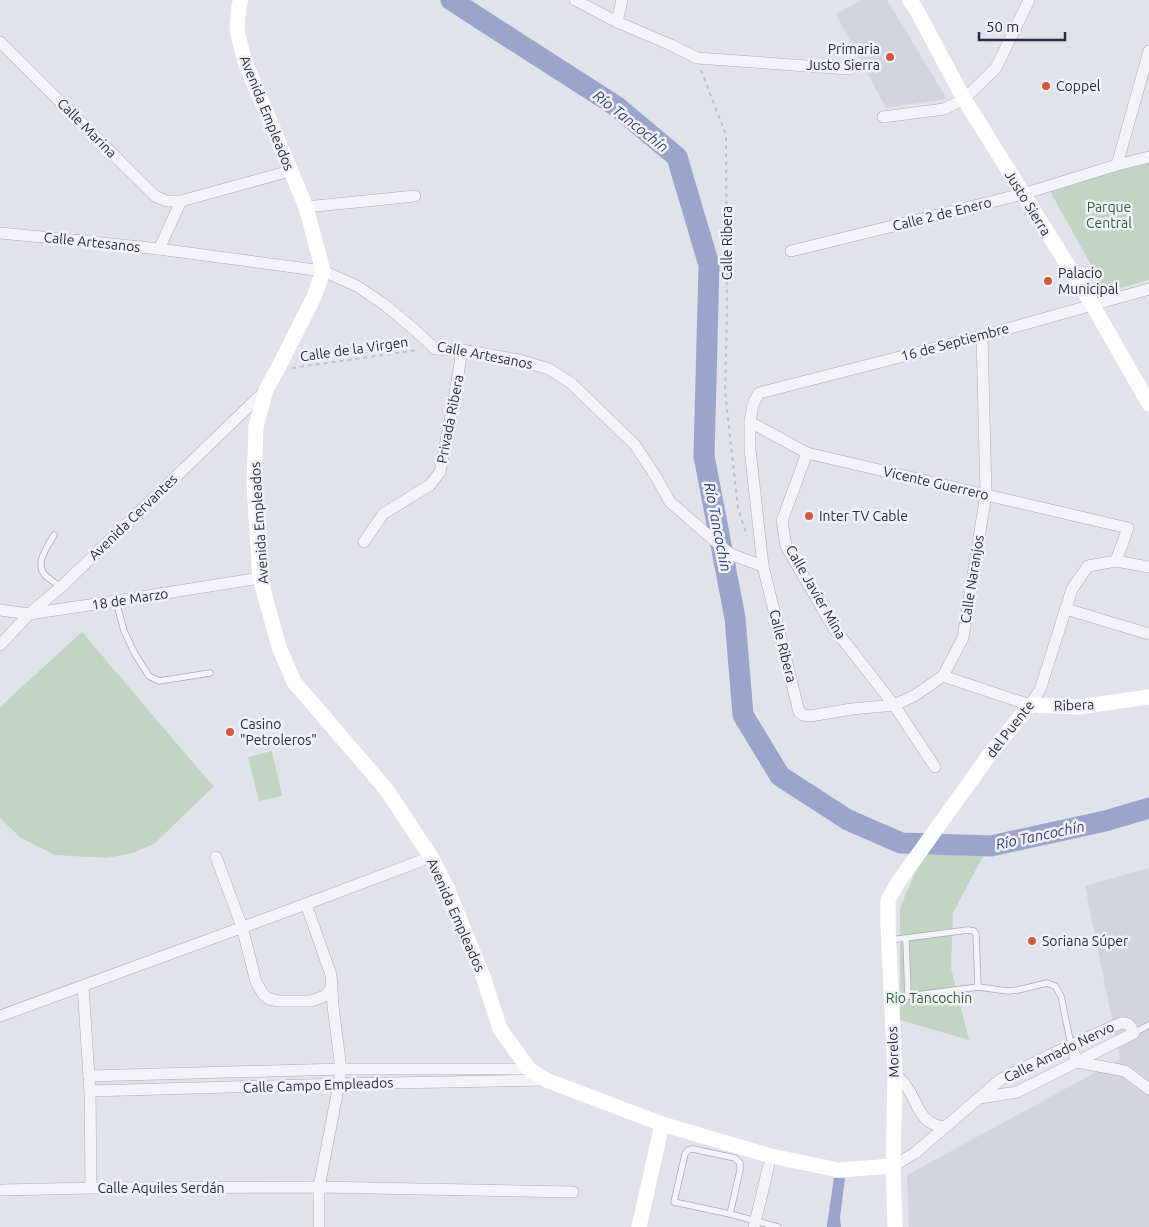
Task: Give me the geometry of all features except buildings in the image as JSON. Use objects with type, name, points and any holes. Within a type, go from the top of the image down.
[{"type":"street","name":"Avenida Empleados","points":[[241,0],[237,32],[245,62],[306,207],[323,271],[314,297],[266,390],[256,426],[254,475],[260,578],[279,647],[294,682],[386,789],[431,857],[448,890],[484,978],[500,1029],[529,1069],[546,1080],[662,1124],[771,1156],[839,1170],[893,1166]]},
{"type":"street","points":[[575,0],[617,22],[697,58],[849,69]]},
{"type":"street","points":[[617,22],[622,0]]},
{"type":"street","points":[[884,117],[944,109],[964,99],[996,68],[1028,0]]},
{"type":"street","name":"Justo Sierra","points":[[914,4],[964,99],[1092,304],[1148,402]]},
{"type":"street","name":"Calle Marina","points":[[0,42],[155,196],[166,201],[180,201],[290,171]]},
{"type":"street","points":[[1116,165],[1149,52]]},
{"type":"street","name":"Calle 2 de Enero","points":[[791,251],[1023,194],[1116,165],[1149,157]]},
{"type":"street","points":[[306,207],[415,196]]},
{"type":"street","points":[[159,249],[180,201]]},
{"type":"street","name":"Calle Artesanos","points":[[0,233],[159,249],[323,271],[357,286],[385,305],[435,348],[462,350],[519,360],[549,369],[572,383],[635,445],[670,502],[730,554],[763,566]]},
{"type":"street","name":"16 de Septiembre","points":[[759,392],[982,336],[1149,288]]},
{"type":"street","name":"Calle Naranjos","points":[[810,716],[894,705],[914,696],[943,676],[963,638],[986,494],[982,336]]},
{"type":"street","name":"Privada Ribera","points":[[364,542],[383,514],[430,485],[440,472],[462,350]]},
{"type":"street","name":"Avenida Cervantes","points":[[0,645],[29,614],[61,587],[266,390]]},
{"type":"street","name":"Calle Ribera","points":[[759,392],[753,404],[750,422],[750,449],[763,566],[799,712],[810,716]]},
{"type":"street","name":"Vicente Guerrero","points":[[750,422],[806,453],[1128,528],[1116,561]]},
{"type":"street","name":"Calle Javier Mina","points":[[806,453],[782,521],[786,546],[833,627],[894,705],[935,766]]},
{"type":"street","points":[[1116,561],[1149,567]]},
{"type":"street","name":"del Puente","points":[[899,880],[990,754],[1040,690],[1072,588],[1088,566],[1116,561]]},
{"type":"street","name":"18 de Marzo","points":[[0,610],[29,614],[260,578]]},
{"type":"street","points":[[1066,609],[1149,634]]},
{"type":"street","name":"Ribera","points":[[943,676],[1030,705],[1078,707],[1149,697]]},
{"type":"street","points":[[0,1016],[431,857]]},
{"type":"street","points":[[216,858],[242,928],[256,982],[263,994],[269,999],[280,1001],[311,1001],[325,996],[332,988]]},
{"type":"street","name":"Morelos","points":[[895,1227],[893,1166],[895,1074],[888,940],[888,900],[899,880]]},
{"type":"street","points":[[306,904],[332,975],[333,1006],[341,1069],[319,1187],[319,1227]]},
{"type":"street","points":[[82,986],[90,1091],[91,1188]]},
{"type":"street","name":"Calle Amado Nervo","points":[[893,1166],[915,1153],[1001,1079],[1121,1023],[1130,1025],[1134,1033],[1017,1092],[980,1098]]},
{"type":"street","points":[[1071,1045],[1077,1062]]},
{"type":"street","name":"Calle Amado Nervo","points":[[1077,1062],[1125,1071],[1149,1089]]},
{"type":"street","name":"Calle Campo Empleados","points":[[89,1076],[341,1069],[529,1069]]},
{"type":"street","points":[[895,1074],[906,1086],[923,1116],[933,1124],[946,1127]]},
{"type":"street","name":"Calle Campo Empleados","points":[[90,1091],[546,1080]]},
{"type":"street","points":[[639,1227],[662,1124]]},
{"type":"street","points":[[754,1224],[771,1156]]},
{"type":"street","name":"Calle Aquiles Serdán","points":[[3,1190],[319,1187],[573,1192]]},
{"type":"lane","points":[[54,535],[41,558],[41,567],[44,574],[61,587]]},
{"type":"lane","points":[[116,601],[124,631],[135,654],[149,676],[159,681],[210,673]]},
{"type":"lane","points":[[888,940],[968,930],[974,931],[976,934],[978,987]]},
{"type":"lane","points":[[906,938],[908,996]]},
{"type":"lane","points":[[891,999],[978,987],[1008,991],[1018,990],[1046,983],[1056,986],[1061,996],[1071,1045]]},
{"type":"lane","points":[[1134,1033],[1149,1025]]},
{"type":"lane","points":[[730,1214],[740,1164],[734,1158],[693,1149],[688,1150],[685,1154],[674,1202],[730,1214],[754,1224],[778,1227]]},
{"type":"path","name":"Calle Ribera","points":[[697,58],[726,135],[727,313],[725,392],[738,508],[748,536]]},
{"type":"path","name":"Calle de la Virgen","points":[[277,370],[435,348]]},
{"type":"shaded area","name":"Primaria Justo Sierra","points":[[861,0],[887,0],[947,99],[886,108],[836,14]]},
{"type":"shaded area","points":[[1149,868],[1149,1227],[909,1227],[907,1175],[1120,1059],[1085,886]]},
{"type":"green space","name":"Parque Central","points":[[1149,161],[1149,280],[1106,292],[1050,191]]},
{"type":"green space","points":[[82,632],[214,786],[154,844],[132,853],[107,858],[55,855],[21,838],[0,818],[0,707]]},
{"type":"green space","points":[[272,751],[282,796],[259,801],[248,757]]},
{"type":"green space","name":"Rio Tancochin","points":[[923,854],[983,856],[953,913],[951,968],[969,1040],[900,1020],[900,908]]},
{"type":"water","points":[[834,1178],[845,1178],[840,1218],[841,1227],[827,1227],[827,1225]]},
{"type":"waterway","name":"Río Tancochín","points":[[451,0],[616,106],[677,157],[709,265],[704,456],[735,618],[743,715],[780,776],[848,820],[901,843],[991,846],[1105,821],[1149,808]]},
{"type":"place","name":"Primaria Justo Sierra","points":[[890,57]]},
{"type":"place","name":"Coppel","points":[[1046,86]]},
{"type":"place","name":"Palacio Municipal","points":[[1048,281]]},
{"type":"place","name":"Inter TV Cable","points":[[809,516]]},
{"type":"place","name":"Casino \"Petroleros\"","points":[[230,732]]},
{"type":"place","name":"Soriana Súper","points":[[1032,941]]}]
